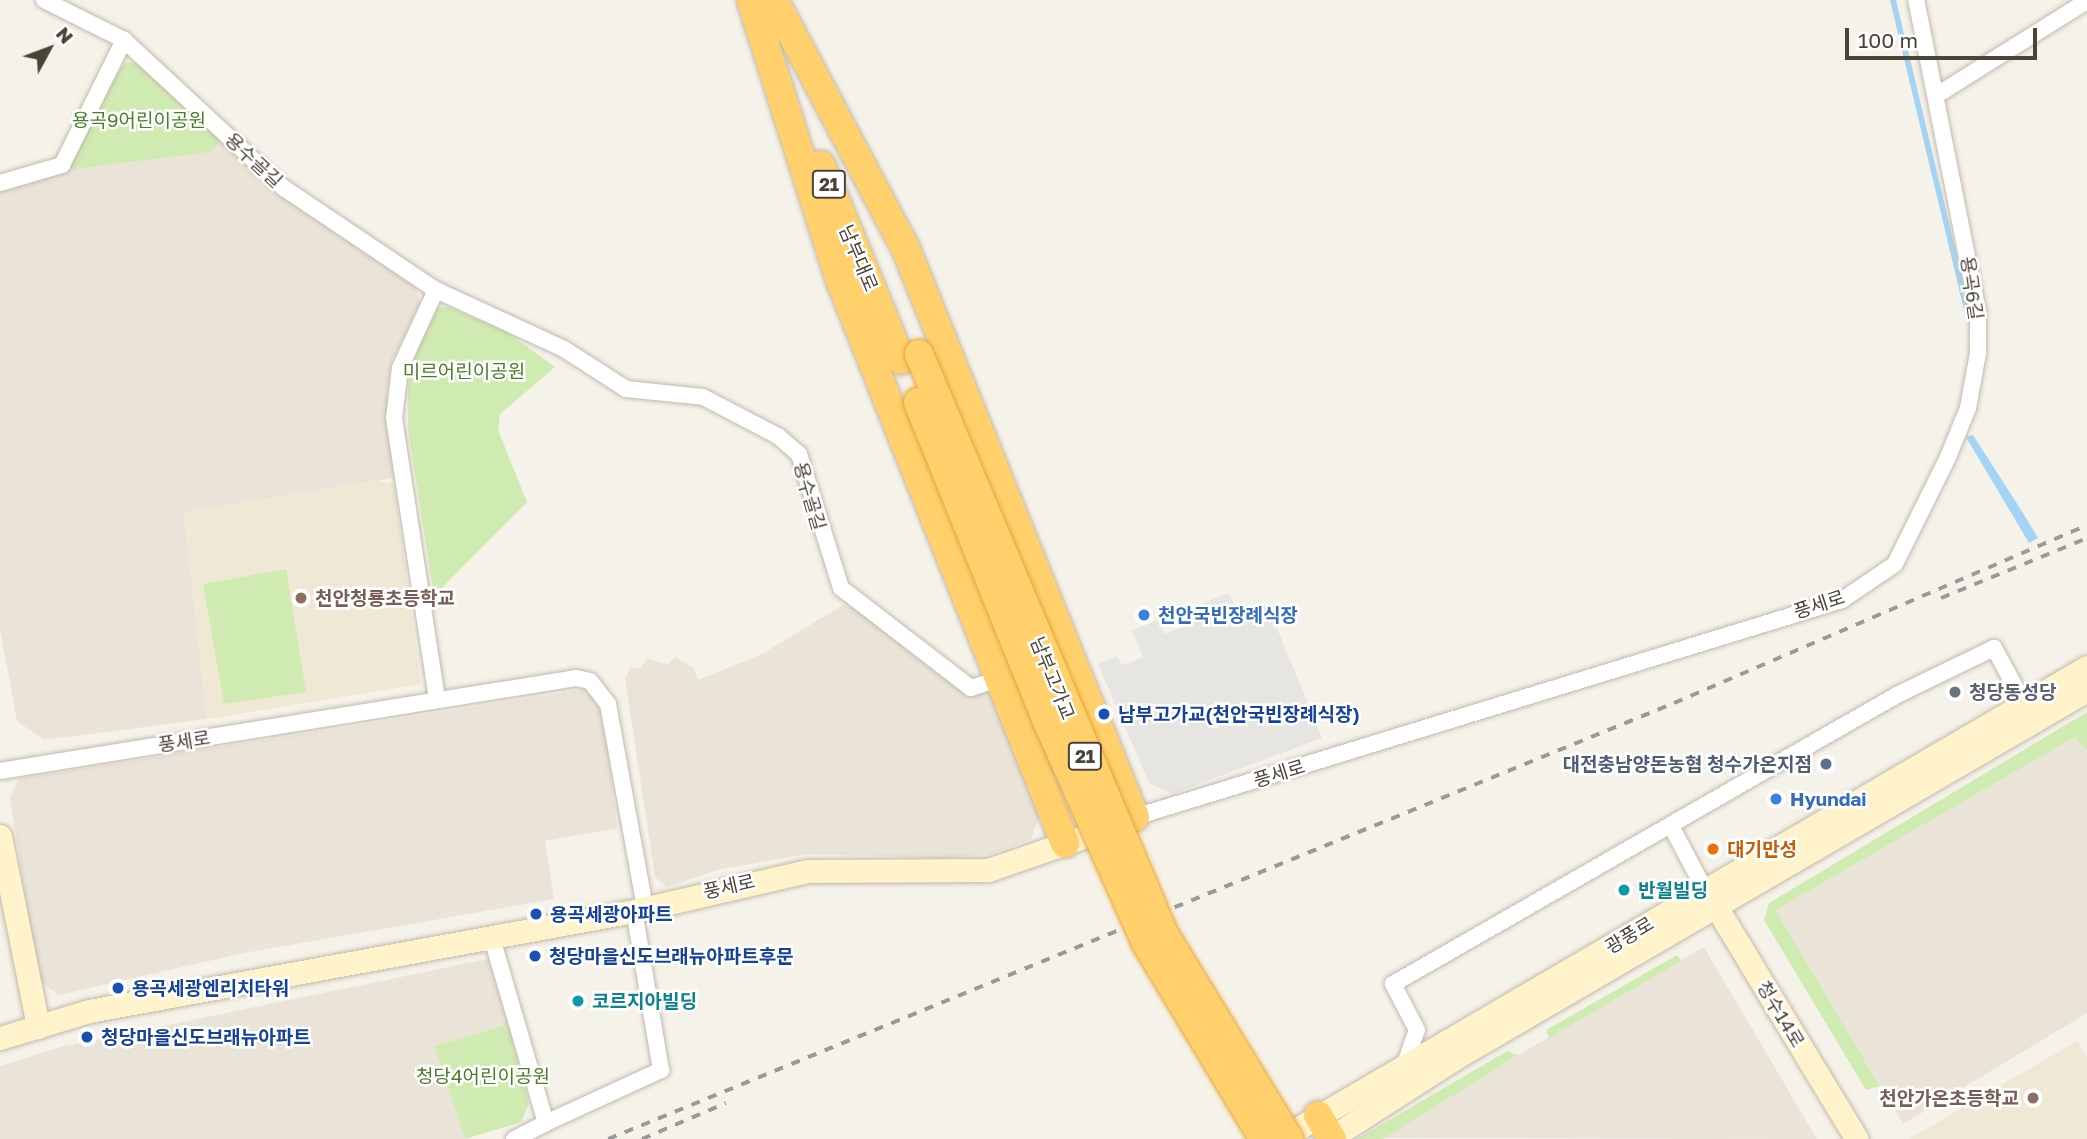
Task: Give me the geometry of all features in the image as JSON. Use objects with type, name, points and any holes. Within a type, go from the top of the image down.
[{"type":"highway","name":"남부대로","points":[[764,2],[910,357]]},
{"type":"highway","points":[[764,2],[905,247],[1135,817]]},
{"type":"highway","points":[[764,2],[839,278],[1065,843]]},
{"type":"highway","name":"남부고가교","points":[[910,357],[1098,840],[1146,943],[1264,1139]]},
{"type":"highway","name":"남부고가교","points":[[910,357],[1164,934],[1289,1139]]},
{"type":"street","name":"용수골길","points":[[44,0],[124,40],[284,188],[436,290],[564,349],[626,390],[703,397],[778,436],[799,454],[841,588],[971,688],[1069,654]]},
{"type":"street","name":"용곡6길","points":[[1895,564],[1963,420],[1978,354],[1978,312],[1916,0]]},
{"type":"street","points":[[1937,95],[2087,1]]},
{"type":"street","points":[[0,183],[62,165],[124,40]]},
{"type":"street","points":[[436,290],[417,319],[400,368],[394,418],[437,700]]},
{"type":"street","name":"풍세로","points":[[0,1038],[89,1011],[640,909],[807,871],[988,870],[1135,817],[1842,600],[1895,564]]},
{"type":"street","points":[[1402,1068],[1415,1051],[1417,1030],[1393,984],[1897,695],[1994,648],[2024,703]]},
{"type":"street","name":"광풍로","points":[[1280,1139],[1328,1133],[1455,1058],[2024,703],[2087,667]]},
{"type":"street","name":"풍세로","points":[[0,771],[576,678],[600,691],[608,704],[640,909]]},
{"type":"street","name":"광풍로","points":[[1328,1133],[1402,1068],[2087,690]]},
{"type":"street","points":[[1671,826],[1711,899]]},
{"type":"street","points":[[0,836],[38,1027]]},
{"type":"street","name":"청수14로","points":[[1711,899],[1857,1139]]},
{"type":"street","points":[[514,1139],[661,1070],[640,909]]},
{"type":"street","points":[[491,935],[546,1123]]},
{"type":"street","points":[[1417,1030],[1452,1039]]},
{"type":"shaded area","points":[[136,62],[271,190],[416,287],[420,303],[392,360],[387,391],[394,478],[184,513],[207,719],[44,740],[17,721],[0,629],[0,187],[65,169],[125,63]]},
{"type":"shaded area","name":"천안청룡초등학교","points":[[377,481],[394,484],[421,684],[207,719],[184,513]]},
{"type":"shaded area","points":[[1229,593],[1238,616],[1267,604],[1322,738],[1172,794],[1149,783],[1098,664],[1117,656],[1122,665],[1143,658],[1132,630],[1158,620],[1164,634],[1190,625],[1185,610]]},
{"type":"shaded area","points":[[843,605],[861,610],[995,695],[1041,812],[1031,839],[991,854],[947,858],[807,854],[721,869],[667,887],[655,877],[625,678],[631,667],[639,669],[648,659],[668,664],[675,657],[694,668],[698,680],[762,654]]},
{"type":"shaded area","points":[[587,689],[604,715],[617,828],[545,841],[554,899],[244,953],[59,995],[38,980],[10,798],[18,779]]},
{"type":"shaded area","points":[[2075,737],[2087,751],[2087,1013],[1903,1124],[1776,910]]},
{"type":"shaded area","points":[[1704,947],[1817,1139],[1382,1138],[1383,1134]]},
{"type":"shaded area","points":[[488,959],[508,1024],[434,1046],[465,1139],[0,1139],[0,1066],[61,1047]]},
{"type":"shaded area","name":"천안가온초등학교","points":[[2077,1041],[2087,1057],[2087,1139],[1909,1139]]},
{"type":"green space","name":"용곡9어린이공원","points":[[136,62],[221,140],[210,152],[65,170],[115,76],[125,63]]},
{"type":"green space","name":"미르어린이공원","points":[[447,307],[504,330],[555,367],[500,414],[498,430],[527,502],[434,596],[408,429],[408,385],[425,323],[437,308]]},
{"type":"green space","points":[[286,569],[306,692],[224,704],[203,584]]},
{"type":"green space","points":[[2087,712],[2087,751],[2075,737],[1776,910],[1880,1086],[1866,1090],[1764,920],[1769,903]]},
{"type":"green space","points":[[1677,955],[1681,961],[1549,1038],[1546,1030]]},
{"type":"green space","name":"청당4어린이공원","points":[[508,1024],[529,1104],[521,1122],[465,1139],[434,1046]]},
{"type":"green space","points":[[1507,1051],[1518,1055],[1383,1139],[1357,1139]]},
{"type":"water","points":[[1890,0],[1896,0],[1970,311],[1965,314]]},
{"type":"water","points":[[1973,435],[2038,538],[2029,543],[1966,437]]},
{"type":"railway","points":[[608,1139],[1674,703],[2087,525]]},
{"type":"railway","points":[[1941,598],[2087,538]]},
{"type":"railway","points":[[642,1139],[726,1103]]},
{"type":"place","name":"천안청룡초등학교","points":[[301,598]]},
{"type":"place","name":"천안국빈장례식장","points":[[1144,615]]},
{"type":"place","name":"청당동성당","points":[[1955,692]]},
{"type":"place","name":"남부고가교(천안국빈장례식장)","points":[[1104,714]]},
{"type":"place","name":"대전충남양돈농협 청수가온지점","points":[[1826,764]]},
{"type":"place","name":"Hyundai","points":[[1776,799]]},
{"type":"place","name":"대기만성","points":[[1713,849]]},
{"type":"place","name":"반월빌딩","points":[[1624,890]]},
{"type":"place","name":"용곡세광아파트","points":[[536,914]]},
{"type":"place","name":"청당마을신도브래뉴아파트후문","points":[[535,956]]},
{"type":"place","name":"용곡세광엔리치타워","points":[[118,988]]},
{"type":"place","name":"코르지아빌딩","points":[[578,1001]]},
{"type":"place","name":"청당마을신도브래뉴아파트","points":[[87,1037]]},
{"type":"place","name":"천안가온초등학교","points":[[2033,1098]]}]
